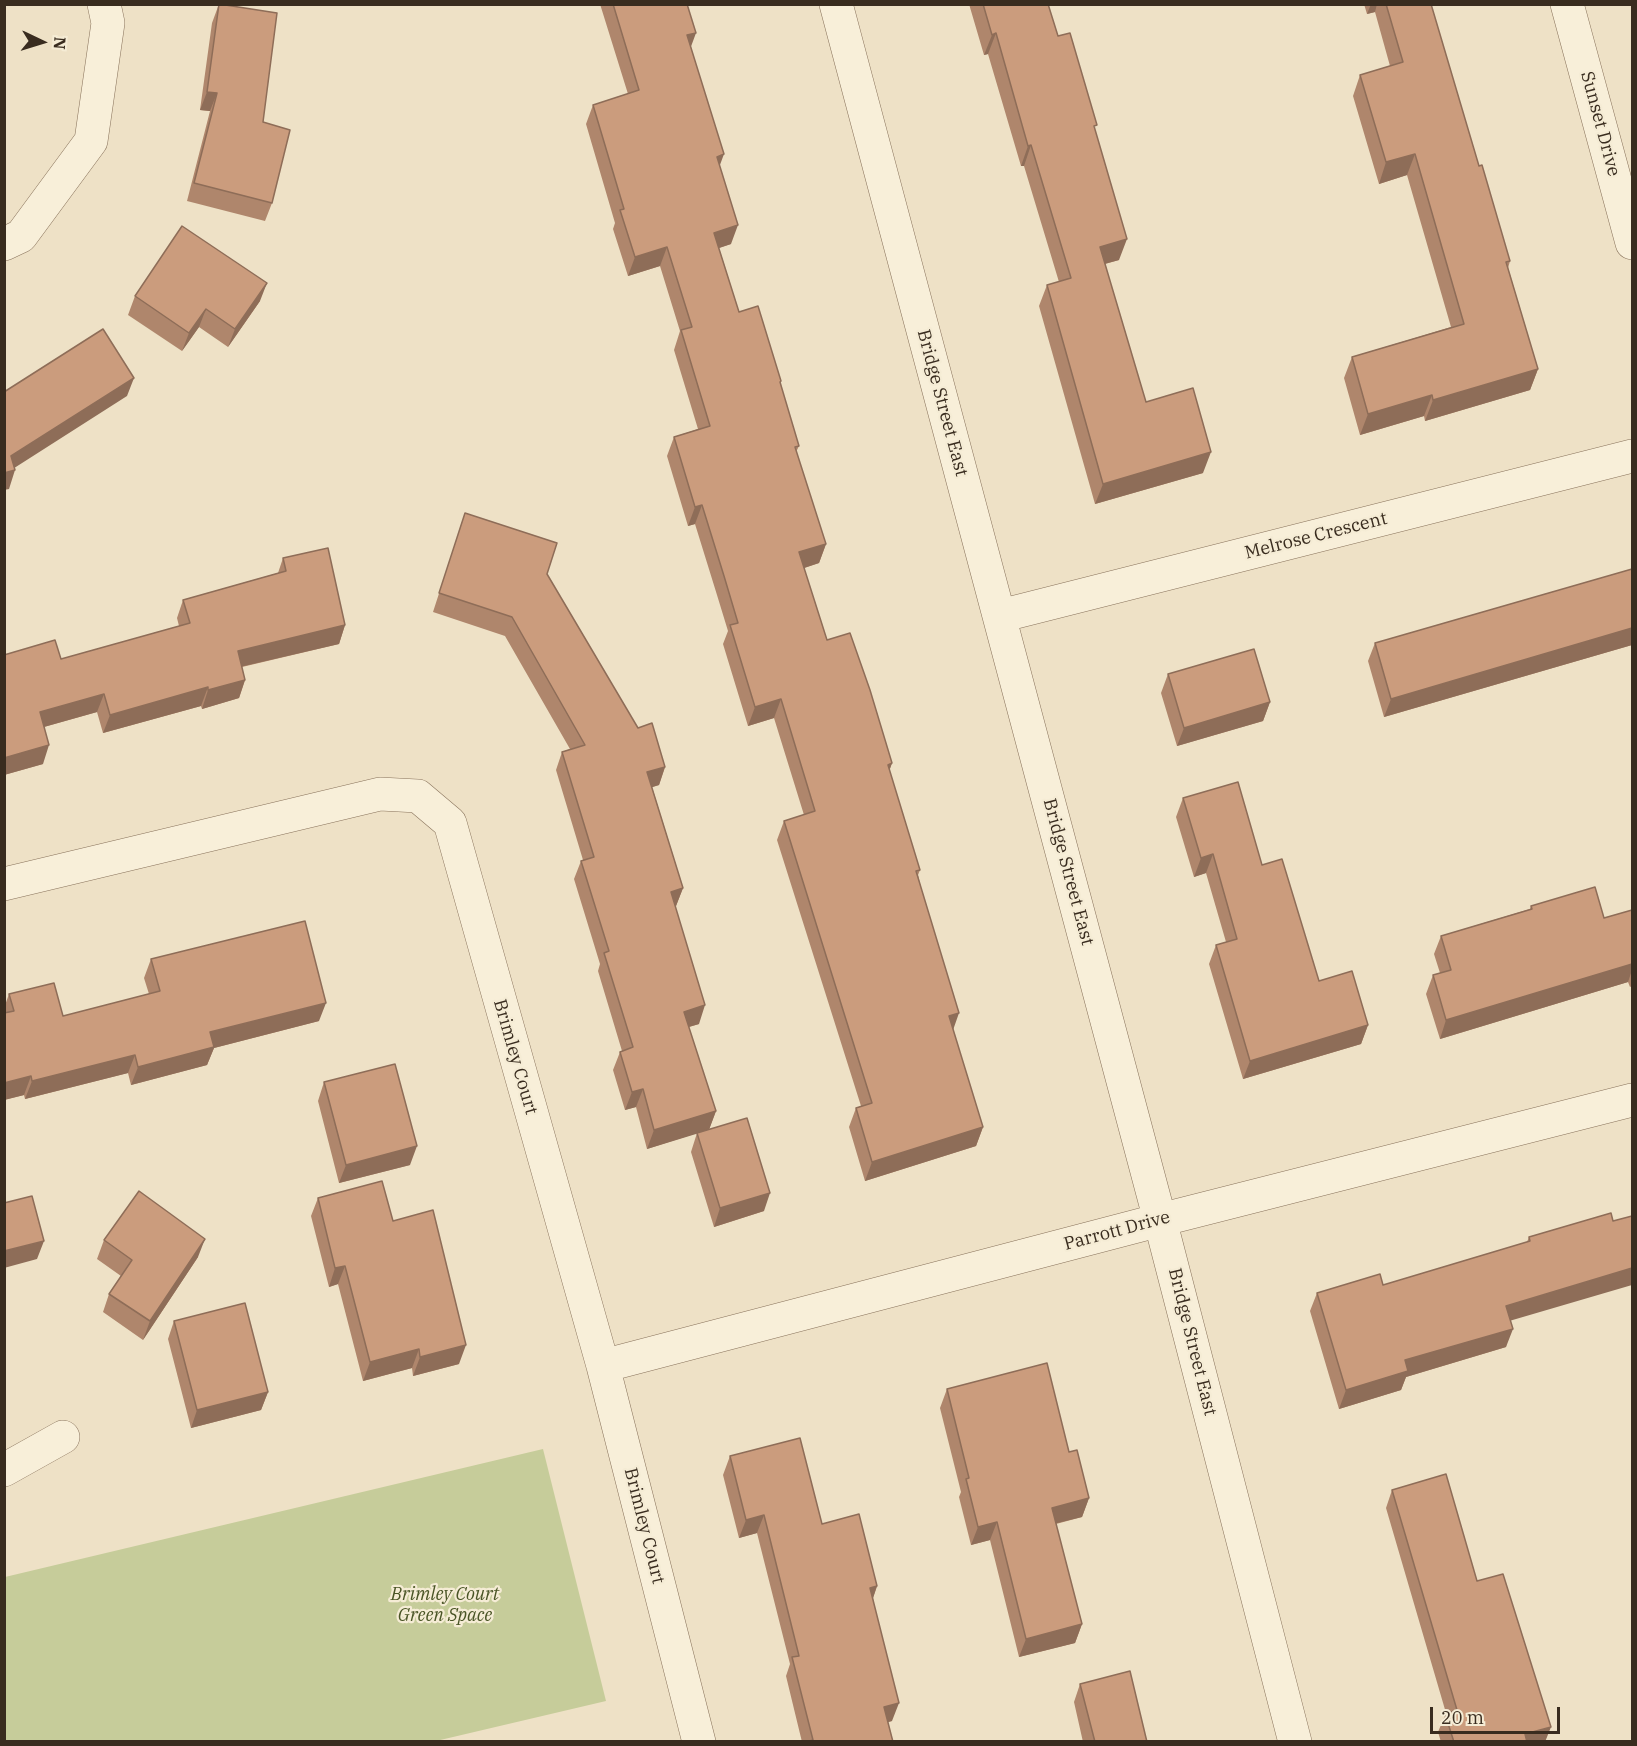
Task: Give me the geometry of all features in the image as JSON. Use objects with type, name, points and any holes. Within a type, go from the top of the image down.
[{"type":"street","points":[[4,244],[21,236],[91,141],[108,23],[104,4]]},
{"type":"street","name":"Bridge Street East","points":[[836,4],[1160,1220],[1295,1742]]},
{"type":"street","name":"Sunset Drive","points":[[1566,4],[1632,243]]},
{"type":"street","name":"Melrose Crescent","points":[[1000,616],[1632,456]]},
{"type":"street","name":"Brimley Court","points":[[4,884],[380,794],[418,796],[450,824],[603,1366],[699,1742]]},
{"type":"street","name":"Parrott Drive","points":[[603,1366],[1160,1220],[1632,1100]]},
{"type":"street","points":[[4,1470],[63,1437]]},
{"type":"green space","name":"Brimley Court Green Space","points":[[543,1449],[606,1701],[436,1741],[5,1741],[5,1577]]},
{"type":"building","points":[[219,4],[277,13],[263,122],[290,130],[272,203],[194,183],[217,93],[207,92]]},
{"type":"building","points":[[613,4],[687,4],[696,33],[687,35],[724,154],[717,157],[738,225],[714,233],[739,312],[758,306],[799,446],[795,447],[826,544],[799,552],[827,640],[850,633],[870,690],[892,763],[888,765],[920,870],[916,871],[959,1013],[949,1016],[983,1127],[872,1162],[856,1108],[872,1103],[784,821],[815,811],[781,699],[755,707],[730,625],[738,623],[724,576],[702,505],[695,507],[674,437],[710,426],[681,330],[692,327],[667,247],[635,257],[620,210],[624,209],[593,105],[639,90]]},
{"type":"building","points":[[983,4],[1048,4],[1058,36],[1070,33],[1127,239],[1100,247],[1146,402],[1193,388],[1211,452],[1103,484],[1047,285],[1071,278],[1031,145],[1028,146],[996,33],[992,35]]},
{"type":"building","points":[[1386,4],[1431,4],[1479,166],[1482,165],[1510,261],[1506,262],[1538,369],[1433,400],[1432,395],[1368,414],[1352,357],[1464,324],[1415,154],[1386,162],[1360,75],[1403,62]]},
{"type":"building","points":[[182,226],[267,283],[235,329],[206,309],[189,333],[135,296]]},
{"type":"building","points":[[103,329],[134,378],[11,456],[15,470],[4,473],[4,392]]},
{"type":"building","points":[[465,513],[557,543],[547,574],[638,728],[652,723],[665,767],[647,772],[683,888],[671,892],[705,1005],[684,1012],[716,1111],[654,1130],[643,1089],[632,1092],[620,1052],[633,1047],[604,953],[609,951],[581,861],[594,857],[562,752],[585,745],[512,617],[439,593]]},
{"type":"building","points":[[328,548],[345,625],[238,651],[245,680],[208,690],[208,687],[110,715],[104,694],[40,712],[49,745],[4,758],[4,655],[55,640],[61,659],[190,623],[183,600],[286,571],[283,558]]},
{"type":"building","points":[[1632,569],[1632,628],[1391,699],[1375,643]]},
{"type":"building","points":[[1254,649],[1270,702],[1184,728],[1168,674]]},
{"type":"building","points":[[1238,782],[1262,865],[1282,859],[1319,981],[1352,971],[1368,1025],[1250,1061],[1216,945],[1237,939],[1213,854],[1201,858],[1183,798]]},
{"type":"building","points":[[1595,887],[1604,918],[1632,910],[1632,964],[1446,1020],[1433,975],[1451,970],[1441,936],[1532,909],[1531,906]]},
{"type":"building","points":[[305,921],[326,1003],[210,1032],[214,1047],[138,1067],[135,1055],[32,1081],[31,1076],[4,1083],[4,1013],[14,1011],[9,994],[54,983],[63,1016],[160,991],[151,959]]},
{"type":"building","points":[[395,1064],[417,1146],[346,1165],[324,1082]]},
{"type":"building","points":[[747,1118],[770,1193],[720,1208],[697,1133]]},
{"type":"building","points":[[382,1181],[393,1221],[433,1210],[466,1345],[420,1357],[419,1349],[370,1362],[345,1266],[335,1268],[318,1198]]},
{"type":"building","points":[[139,1191],[205,1239],[150,1321],[109,1294],[132,1260],[104,1240]]},
{"type":"building","points":[[32,1196],[44,1241],[4,1251],[4,1203]]},
{"type":"building","points":[[1611,1213],[1613,1221],[1632,1216],[1632,1268],[1506,1306],[1513,1329],[1405,1360],[1408,1371],[1346,1390],[1317,1293],[1380,1274],[1383,1285],[1530,1241],[1529,1237]]},
{"type":"building","points":[[245,1303],[268,1392],[197,1410],[174,1321]]},
{"type":"building","points":[[1047,1363],[1069,1452],[1077,1450],[1089,1498],[1052,1508],[1082,1624],[1026,1639],[997,1522],[978,1527],[966,1479],[969,1478],[947,1389]]},
{"type":"building","points":[[800,1438],[822,1524],[859,1514],[877,1586],[870,1588],[899,1703],[884,1707],[893,1742],[806,1742],[813,1740],[792,1657],[799,1656],[764,1515],[746,1520],[730,1456]]},
{"type":"building","points":[[1446,1474],[1477,1581],[1503,1574],[1551,1727],[1525,1734],[1527,1742],[1454,1742],[1445,1714],[1457,1710],[1392,1490]]},
{"type":"building","points":[[1130,1671],[1147,1742],[1095,1742],[1080,1684]]}]
